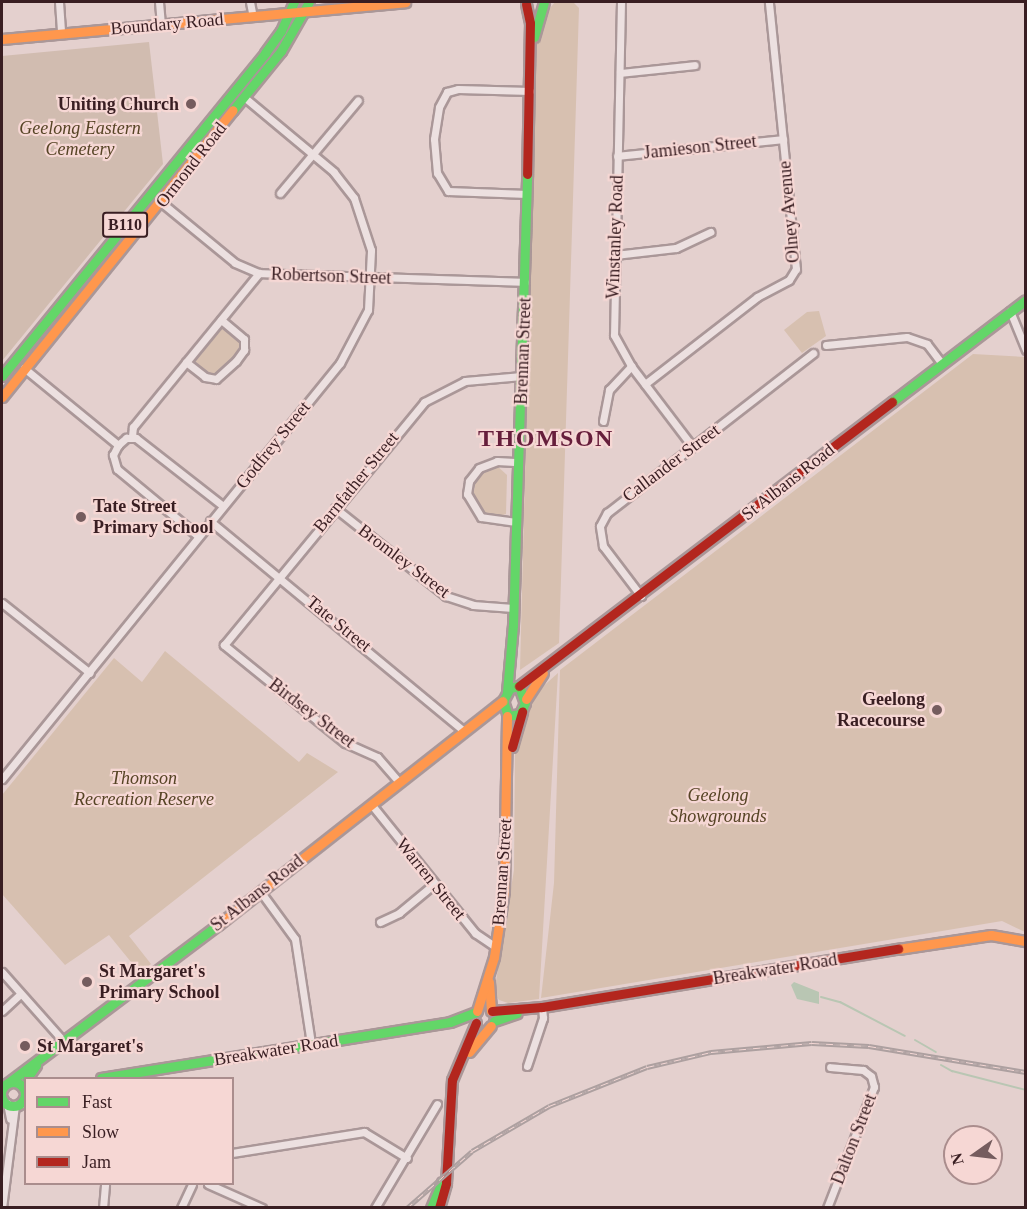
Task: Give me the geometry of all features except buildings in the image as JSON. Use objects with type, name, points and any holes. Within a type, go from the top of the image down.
[{"type":"main road","name":"B110","points":[[289,13],[294,2]]},
{"type":"main road","name":"Boundary Road","points":[[2,39],[253,17],[289,13],[308,6],[404,2]]},
{"type":"main road","points":[[524,2],[536,7],[545,2]]},
{"type":"main road","name":"Brennan Street","points":[[475,1023],[496,947],[504,891],[508,770],[505,696],[512,654],[531,48],[524,2]]},
{"type":"main road","name":"Brennan Street","points":[[531,48],[545,2]]},
{"type":"main road","name":"Ormond Road","points":[[2,397],[162,203],[281,51],[308,6]]},
{"type":"main road","name":"Ormond Road","points":[[2,376],[265,53],[289,13]]},
{"type":"main road","name":"St Albans Road","points":[[4,1087],[38,1064],[260,891],[464,731],[505,696],[641,596],[1026,300]]},
{"type":"main road","name":"Brennan Street","points":[[508,770],[524,705],[512,654]]},
{"type":"main road","name":"St Albans Road","points":[[476,721],[492,714],[518,715],[550,664]]},
{"type":"main road","name":"Breakwater Road","points":[[107,1077],[450,1022],[475,1023],[483,1028],[492,1017],[524,1010],[964,938],[991,935],[1026,941]]},
{"type":"main road","name":"Brennan Street","points":[[490,974],[492,1017]]},
{"type":"main road","points":[[450,1098],[466,1056],[492,1017],[477,1011]]},
{"type":"main road","name":"Breakwater Road","points":[[450,1022],[477,1011]]},
{"type":"main road","points":[[439,1208],[446,1188],[450,1098],[456,1065],[475,1023]]},
{"type":"main road","name":"St Albans Road","points":[[30,1077],[38,1064]]},
{"type":"main road","points":[[4,1087],[20,1095]]},
{"type":"main road","points":[[4,1087],[20,1095]]},
{"type":"main road","points":[[431,1208],[446,1159]]},
{"type":"street","points":[[59,2],[61,33]]},
{"type":"street","points":[[159,2],[161,24]]},
{"type":"street","points":[[250,2],[253,17]]},
{"type":"street","name":"Winstanley Road","points":[[621,2],[614,335],[632,366],[692,446]]},
{"type":"street","name":"Olney Avenue","points":[[645,384],[757,297],[794,274],[769,2]]},
{"type":"street","points":[[620,73],[695,66]]},
{"type":"street","points":[[527,194],[448,190],[437,173],[434,139],[439,108],[447,92],[458,89],[530,92]]},
{"type":"street","name":"Godfrey Street","points":[[2,779],[90,673],[353,344],[368,310],[372,278],[371,250],[359,208],[339,178],[244,97]]},
{"type":"street","points":[[280,193],[358,100]]},
{"type":"street","name":"Jamieson Street","points":[[618,156],[783,138]]},
{"type":"street","name":"Robertson Street","points":[[162,203],[235,263],[259,273],[525,282]]},
{"type":"street","points":[[615,255],[676,248],[711,232]]},
{"type":"street","points":[[132,436],[133,427],[259,273]]},
{"type":"street","points":[[1010,311],[1026,350]]},
{"type":"street","points":[[186,362],[216,380],[236,361],[244,350],[244,339],[221,320]]},
{"type":"street","points":[[826,345],[910,338],[927,344],[942,364]]},
{"type":"street","name":"Callander Street","points":[[641,596],[603,546],[600,526],[616,505],[813,353]]},
{"type":"street","points":[[15,360],[118,445]]},
{"type":"street","points":[[603,421],[609,390],[632,366]]},
{"type":"street","name":"Barnfather Street","points":[[224,645],[424,402],[465,381],[522,376]]},
{"type":"street","points":[[132,436],[223,506]]},
{"type":"street","points":[[132,436],[118,445],[113,455],[117,469],[198,536]]},
{"type":"street","points":[[516,522],[481,517],[467,494],[469,481],[479,468],[497,461],[519,462]]},
{"type":"street","name":"Bromley Street","points":[[335,508],[446,596],[473,605],[513,608]]},
{"type":"street","name":"Tate Street","points":[[210,521],[280,576],[464,731]]},
{"type":"street","points":[[2,603],[90,673]]},
{"type":"street","name":"Birdsey Street","points":[[224,645],[345,743],[377,757],[399,782]]},
{"type":"street","name":"Warren Street","points":[[371,804],[477,935],[496,947]]},
{"type":"street","points":[[380,922],[399,913],[434,884]]},
{"type":"street","points":[[260,891],[295,939],[311,1044]]},
{"type":"street","points":[[2,972],[64,1043]]},
{"type":"street","points":[[2,1011],[20,994]]},
{"type":"street","points":[[526,1066],[543,1018],[542,1007]]},
{"type":"street","name":"Dalton Street","points":[[827,1208],[874,1087],[871,1076],[863,1070],[830,1067]]},
{"type":"street","points":[[2,1208],[10,1122],[20,1095]]},
{"type":"street","points":[[375,1208],[407,1158],[437,1104]]},
{"type":"street","points":[[234,1153],[364,1132],[407,1158]]},
{"type":"street","points":[[103,1208],[105,1185]]},
{"type":"street","points":[[181,1208],[192,1185]]},
{"type":"street","points":[[210,1185],[262,1208]]},
{"type":"green space","points":[[555,2],[573,2],[579,8],[559,643],[520,670],[536,39],[546,13]]},
{"type":"green space","name":"Geelong Eastern Cemetery","points":[[149,42],[163,164],[2,361],[2,56]]},
{"type":"green space","points":[[819,311],[826,336],[802,353],[784,330],[807,312]]},
{"type":"green space","points":[[217,328],[224,328],[241,344],[230,363],[211,377],[193,359]]},
{"type":"green space","name":"Geelong Showgrounds","points":[[973,354],[1025,357],[1025,932],[1002,921],[541,998],[554,883],[560,670]]},
{"type":"green space","points":[[496,465],[507,475],[506,514],[497,517],[483,513],[473,498],[476,477]]},
{"type":"green space","name":"Thomson Recreation Reserve","points":[[165,651],[299,762],[307,753],[338,772],[129,936],[151,964],[140,973],[109,935],[65,965],[2,894],[2,795],[114,658],[142,682]]},
{"type":"green space","points":[[558,673],[539,999],[508,1003],[499,1000],[494,993],[514,870],[515,752],[530,698]]},
{"type":"shaded area","points":[[794,982],[819,992],[819,1004],[797,999],[791,985]]},
{"type":"waterway","points":[[821,997],[840,1002],[905,1036]]},
{"type":"waterway","points":[[915,1040],[936,1052]]},
{"type":"waterway","points":[[941,1065],[952,1071],[1026,1090]]},
{"type":"railway","points":[[407,1208],[472,1151],[549,1106],[647,1067],[711,1052],[812,1043],[869,1046],[1026,1072]]},
{"type":"traffic: fast","points":[[2,376],[265,53],[281,31],[294,2]]},
{"type":"traffic: fast","points":[[233,110],[281,51],[309,2]]},
{"type":"traffic: fast","points":[[534,37],[544,3]]},
{"type":"traffic: fast","points":[[507,692],[513,625],[527,174]]},
{"type":"traffic: fast","points":[[892,402],[1026,300]]},
{"type":"traffic: fast","points":[[519,686],[525,703],[520,714],[508,716],[503,701],[510,688],[519,686]]},
{"type":"traffic: fast","points":[[8,1083],[218,925]]},
{"type":"traffic: fast","points":[[107,1077],[450,1022],[476,1012]]},
{"type":"traffic: fast","points":[[494,1021],[517,1013]]},
{"type":"traffic: fast","points":[[28,1077],[36,1065]]},
{"type":"traffic: fast","points":[[24,1089],[18,1083],[8,1083],[2,1089],[1,1094],[2,1099],[8,1105],[18,1105],[24,1099]]},
{"type":"traffic: fast","points":[[431,1208],[442,1182]]},
{"type":"traffic: slow","points":[[2,39],[405,2]]},
{"type":"traffic: slow","points":[[2,397],[233,110]]},
{"type":"traffic: slow","points":[[526,699],[543,673]]},
{"type":"traffic: slow","points":[[218,925],[503,701]]},
{"type":"traffic: slow","points":[[477,1011],[494,957],[504,891],[507,716]]},
{"type":"traffic: slow","points":[[898,949],[991,935],[1026,941]]},
{"type":"traffic: slow","points":[[489,982],[491,1011]]},
{"type":"traffic: slow","points":[[469,1052],[491,1026]]},
{"type":"traffic: jam","points":[[526,4],[530,23],[527,174]]},
{"type":"traffic: jam","points":[[519,686],[892,402]]},
{"type":"traffic: jam","points":[[512,747],[522,711]]},
{"type":"traffic: jam","points":[[492,1011],[542,1007],[898,949]]},
{"type":"traffic: jam","points":[[439,1208],[446,1183],[452,1080],[476,1023]]},
{"type":"place","name":"Uniting Church","points":[[191,104]]},
{"type":"place","name":"Tate Street Primary School","points":[[81,517]]},
{"type":"place","name":"Geelong Racecourse","points":[[937,710]]},
{"type":"place","name":"St Margaret's Primary School","points":[[87,982]]},
{"type":"place","name":"St Margaret's","points":[[25,1046]]},
{"type":"district","name":"THOMSON","points":[[546,439]]}]
